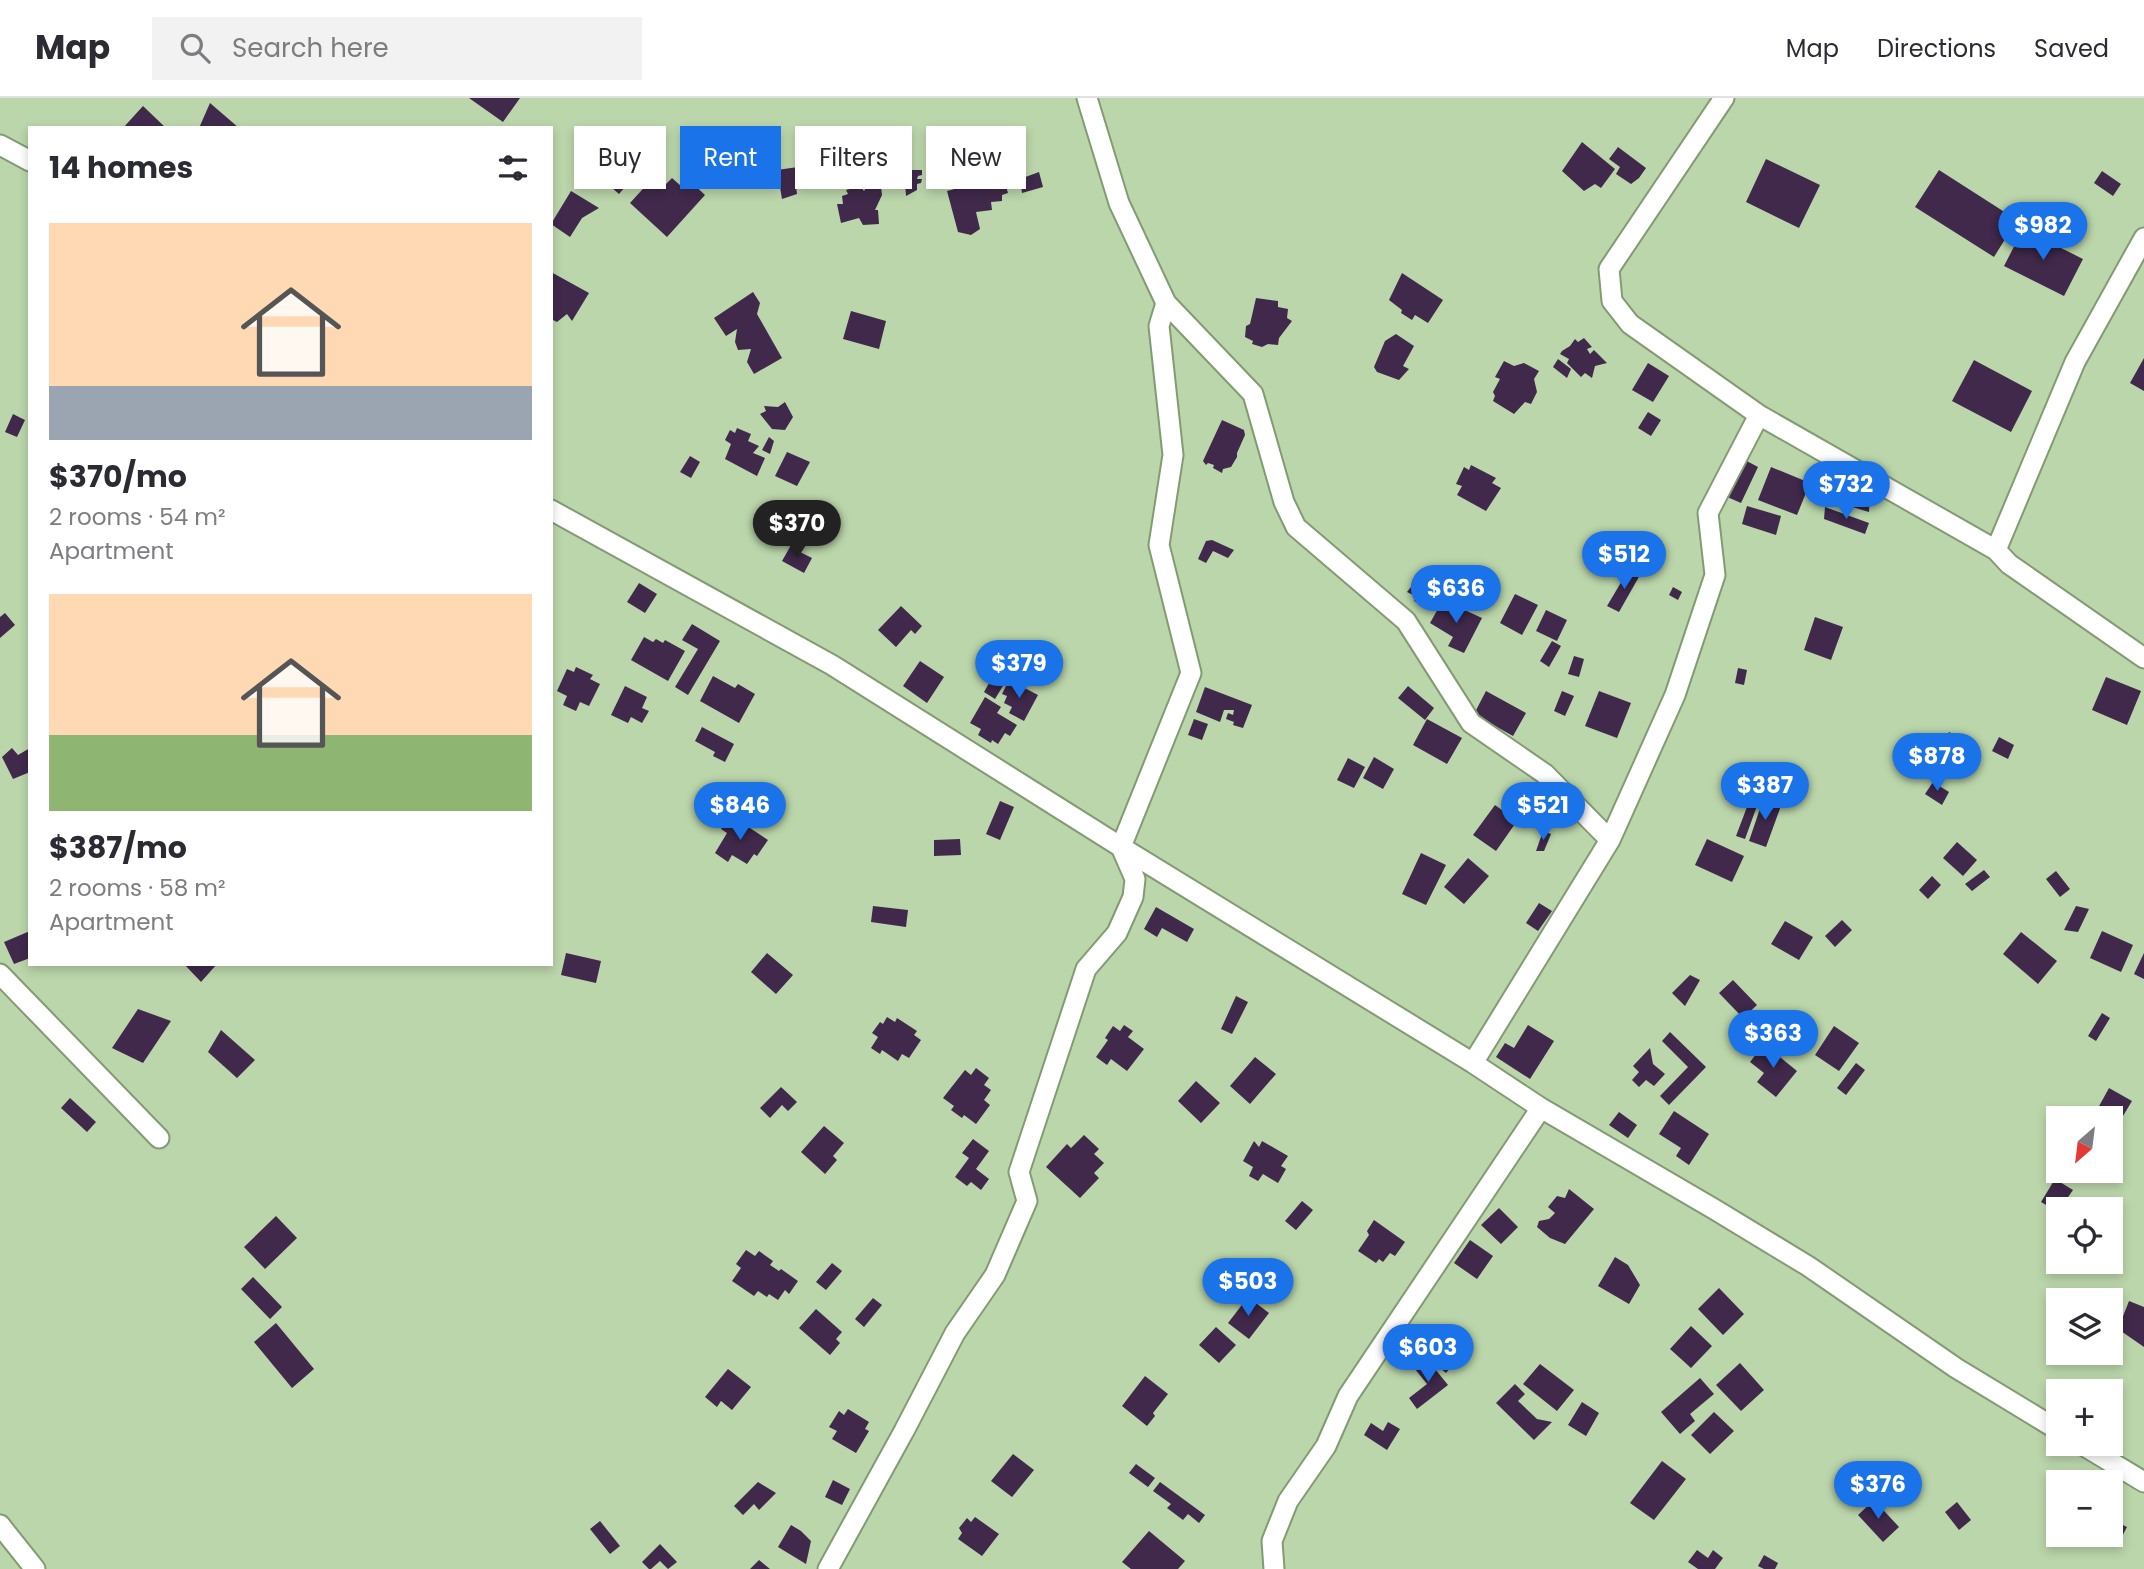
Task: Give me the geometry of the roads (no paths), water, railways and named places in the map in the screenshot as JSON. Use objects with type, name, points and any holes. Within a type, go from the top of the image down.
[{"type":"street","points":[[1087,98],[1119,203],[1166,303],[1253,394],[1284,502],[1296,527],[1406,621],[1471,723],[1545,774],[1610,840]]},
{"type":"street","points":[[1722,99],[1609,269],[1612,301],[1630,324],[1759,415],[1996,550],[2009,564],[2144,658]]},
{"type":"street","points":[[0,145],[28,161]]},
{"type":"street","points":[[1996,550],[2075,362],[2144,238]]},
{"type":"street","points":[[828,1569],[955,1333],[995,1275],[1027,1201],[1019,1172],[1086,969],[1117,933],[1133,897],[1135,879],[1121,847],[1191,673],[1159,545],[1173,455],[1159,326],[1166,303]]},
{"type":"street","points":[[1473,1063],[1610,840],[1675,695],[1715,575],[1708,513],[1759,415]]},
{"type":"street","points":[[553,511],[832,665],[1121,847],[1473,1063],[1541,1108],[1808,1266],[1956,1368],[2046,1423]]},
{"type":"street","points":[[0,974],[159,1138]]},
{"type":"street","points":[[1274,1569],[1272,1541],[1287,1501],[1326,1446],[1348,1396],[1541,1108]]},
{"type":"street","points":[[2101,1456],[2144,1482]]},
{"type":"street","points":[[0,1525],[35,1569]]}]
